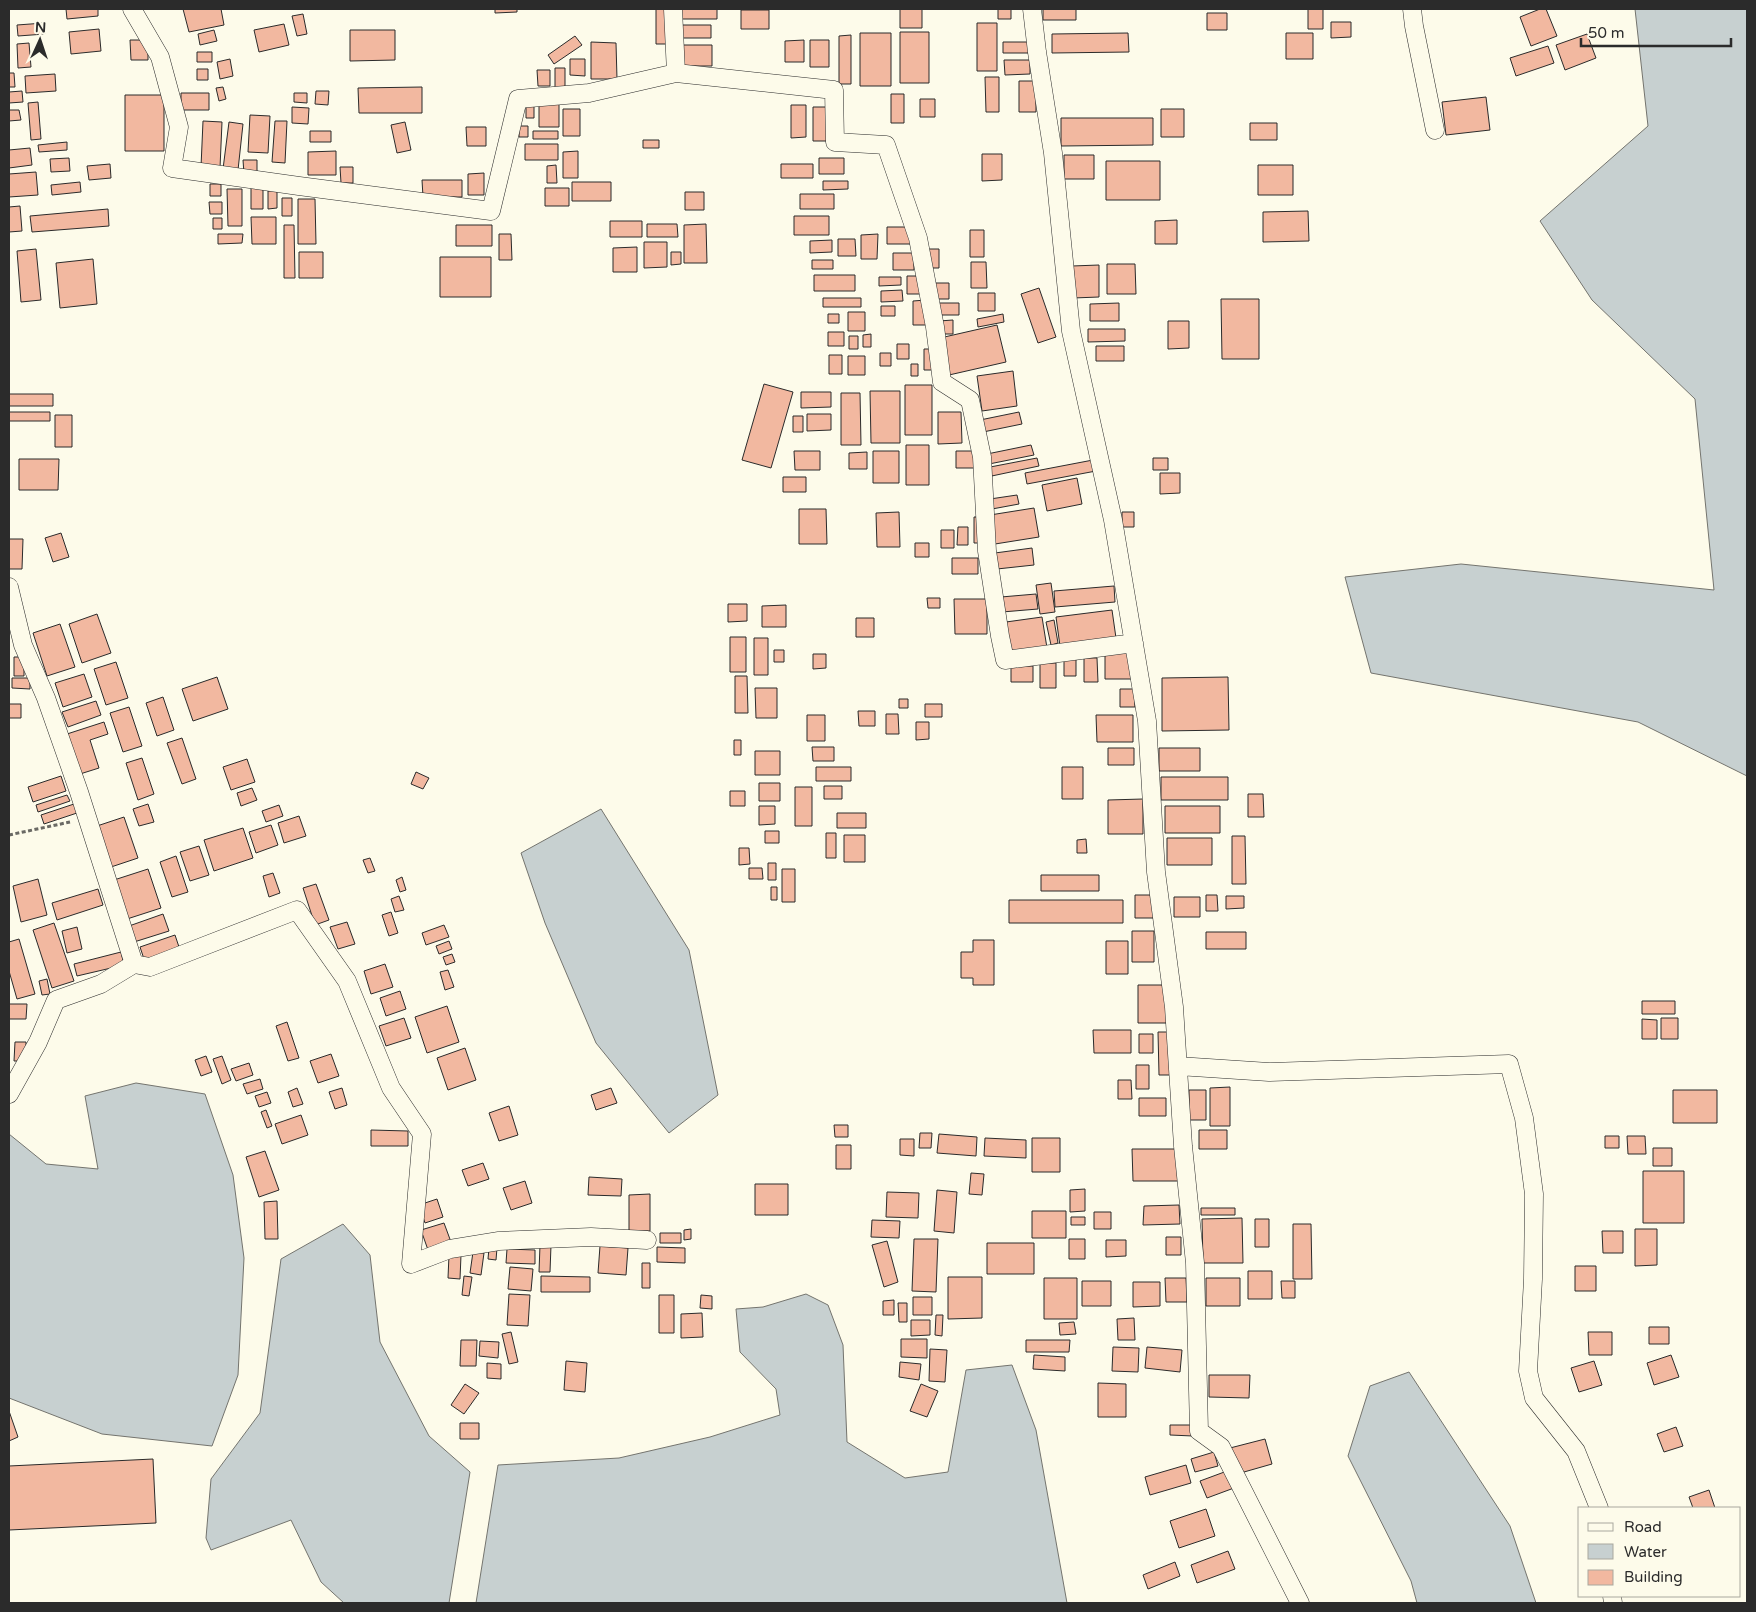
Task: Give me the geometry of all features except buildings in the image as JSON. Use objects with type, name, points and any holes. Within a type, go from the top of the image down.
[{"type":"street","points":[[132,9],[160,57],[179,127],[172,168],[491,210],[518,99],[589,93],[676,73],[834,90],[835,142],[886,145],[918,238],[935,327],[942,382],[970,400],[982,457],[987,551],[1005,660],[1134,643]]},
{"type":"street","points":[[673,9],[676,73]]},
{"type":"street","points":[[1032,9],[1053,153],[1071,331],[1113,520],[1147,721],[1156,872],[1174,1007],[1183,1146],[1195,1263],[1199,1431],[1221,1447],[1300,1603]]},
{"type":"street","points":[[1412,9],[1435,130]]},
{"type":"street","points":[[9,587],[23,645],[46,698],[87,816],[134,964]]},
{"type":"street","points":[[9,1094],[38,1042],[56,1000],[101,984],[134,964],[150,967],[297,910],[346,981],[391,1088],[422,1134],[411,1264],[450,1249],[499,1241],[591,1237],[647,1240]]},
{"type":"street","points":[[1178,1066],[1269,1072],[1509,1064],[1524,1118],[1534,1194],[1533,1279],[1528,1371],[1534,1398],[1576,1451],[1598,1507]]},
{"type":"path","points":[[9,836],[63,824],[87,816]]},
{"type":"water","points":[[1635,9],[1747,9],[1747,776],[1638,722],[1371,673],[1345,577],[1461,564],[1714,590],[1695,399],[1592,300],[1540,221],[1648,126]]},
{"type":"water","points":[[601,809],[689,950],[718,1095],[669,1133],[596,1043],[545,923],[521,853]]},
{"type":"water","points":[[136,1083],[205,1094],[233,1175],[244,1258],[238,1375],[212,1446],[102,1434],[9,1398],[9,1134],[46,1164],[98,1169],[85,1096]]},
{"type":"water","points":[[343,1224],[370,1255],[380,1342],[429,1436],[470,1472],[449,1603],[344,1603],[321,1582],[291,1520],[211,1550],[206,1538],[211,1479],[260,1413],[281,1259]]},
{"type":"water","points":[[806,1294],[828,1305],[843,1345],[847,1442],[905,1478],[948,1472],[966,1370],[1012,1365],[1036,1430],[1067,1603],[476,1603],[498,1465],[619,1458],[710,1437],[780,1415],[776,1389],[740,1352],[736,1309],[763,1307]]},
{"type":"water","points":[[1409,1372],[1510,1526],[1536,1603],[1417,1603],[1411,1581],[1348,1456],[1370,1386]]}]
